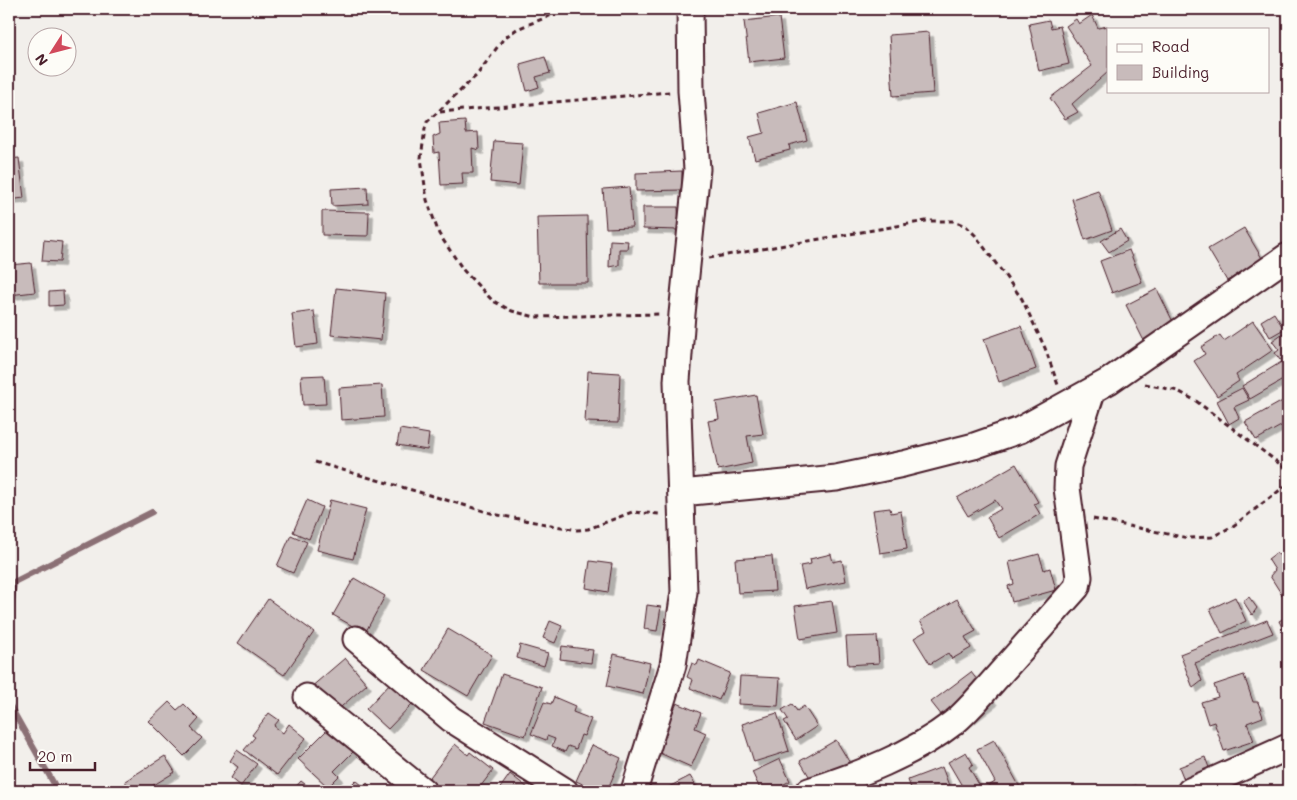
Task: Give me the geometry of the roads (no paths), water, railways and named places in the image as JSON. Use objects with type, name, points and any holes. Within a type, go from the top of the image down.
[{"type":"street","points":[[634,791],[674,665],[684,592],[677,381],[697,169],[690,90],[690,9]]},
{"type":"street","points":[[681,505],[836,478],[903,464],[974,446],[1020,430],[1100,386],[1288,256]]},
{"type":"street","points":[[809,791],[864,773],[931,739],[954,723],[1077,587],[1079,577],[1067,488],[1068,466],[1100,386]]},
{"type":"street","points":[[356,639],[451,719],[565,791]]},
{"type":"street","points":[[307,697],[423,791]]},
{"type":"street","points":[[1190,791],[1288,747]]},
{"type":"waterway","points":[[9,629],[14,582],[152,512]]},
{"type":"waterway","points":[[9,704],[58,791]]}]
